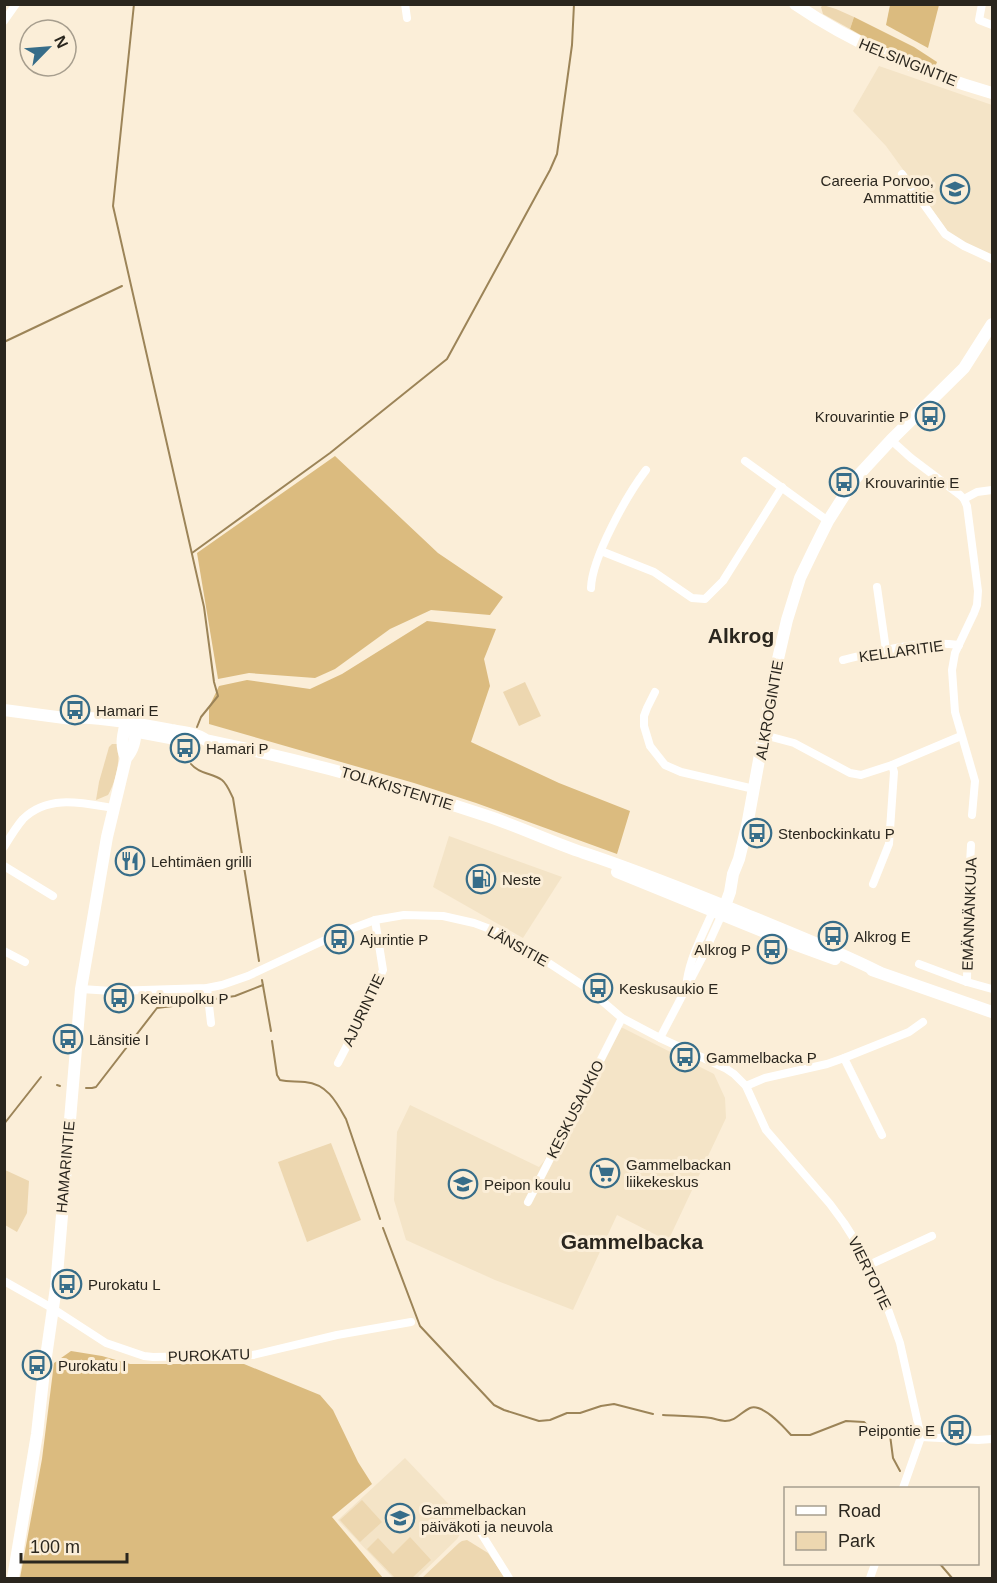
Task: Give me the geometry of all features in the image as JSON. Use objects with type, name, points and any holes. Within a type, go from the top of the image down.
[{"type":"street","points":[[4,21],[16,4]]},
{"type":"street","points":[[405,4],[407,18]]},
{"type":"street","name":"HELSINGINTIE","points":[[795,4],[873,50],[966,86],[993,93]]},
{"type":"street","points":[[982,4],[979,20],[993,25]]},
{"type":"street","points":[[902,174],[945,234],[964,246],[993,259]]},
{"type":"street","name":"ALKROGINTIE","points":[[719,908],[723,887],[733,874],[744,837],[775,672],[800,578],[828,521],[854,480],[964,368],[993,324]]},
{"type":"street","points":[[891,440],[964,499],[967,506],[978,591],[974,613],[952,661],[952,670],[953,701],[975,781],[972,815]]},
{"type":"street","points":[[746,460],[828,521]]},
{"type":"street","points":[[591,588],[591,578],[601,551],[634,485],[646,470]]},
{"type":"street","points":[[601,551],[654,572],[692,598],[705,599],[723,581],[782,487]]},
{"type":"street","points":[[964,499],[977,492],[993,490]]},
{"type":"street","points":[[877,587],[886,650]]},
{"type":"street","name":"KELLARITIE","points":[[843,660],[886,650],[942,643],[959,645]]},
{"type":"street","points":[[655,692],[646,708],[644,726],[650,746],[665,765],[681,772],[754,789]]},
{"type":"street","name":"TOLKKISTENTIE","points":[[4,710],[131,727],[192,742],[206,740],[265,752],[412,792],[488,816],[582,853],[657,878],[813,951],[842,962],[879,972],[993,1012]]},
{"type":"street","name":"HAMARINTIE","points":[[13,1578],[37,1434],[56,1287],[81,989],[113,808],[126,758],[122,749],[131,727]]},
{"type":"street","points":[[764,735],[795,743],[856,775],[868,774],[961,736]]},
{"type":"street","points":[[873,884],[889,844],[894,771],[892,765]]},
{"type":"street","points":[[4,847],[22,820],[44,807],[63,802],[74,802],[113,808]]},
{"type":"street","name":"EMÄNNÄNKUJA","points":[[967,982],[968,903],[972,845]]},
{"type":"street","points":[[4,866],[53,896]]},
{"type":"street","points":[[660,1038],[686,986],[694,954],[719,908]]},
{"type":"street","name":"LÄNSITIE","points":[[81,989],[207,988],[222,985],[248,976],[340,933],[375,920],[404,915],[443,916],[495,930],[515,941],[586,988],[622,1018],[725,1068],[746,1086]]},
{"type":"street","name":"AJURINTIE","points":[[338,1063],[383,970],[375,920]]},
{"type":"street","points":[[4,951],[25,962]]},
{"type":"street","points":[[919,964],[993,989]]},
{"type":"street","points":[[207,988],[211,1023]]},
{"type":"street","name":"KESKUSAUKIO","points":[[528,1202],[622,1018]]},
{"type":"street","points":[[746,1086],[765,1078],[844,1058],[909,1032],[923,1022]]},
{"type":"street","points":[[844,1058],[882,1135]]},
{"type":"street","name":"VIERTOTIE","points":[[746,1086],[766,1130],[830,1204],[869,1265],[900,1343],[921,1437]]},
{"type":"street","points":[[869,1265],[932,1236]]},
{"type":"street","name":"PUROKATU","points":[[4,1281],[52,1308],[106,1343],[153,1357],[253,1354],[337,1335],[411,1322]]},
{"type":"street","points":[[903,1487],[921,1437],[993,1439]]},
{"type":"street","points":[[479,1530],[509,1578]]},
{"type":"shaded area","points":[[890,5],[939,5],[928,48],[886,25]]},
{"type":"shaded area","points":[[854,17],[914,47],[937,62],[935,67],[891,50],[850,29]]},
{"type":"shaded area","name":"Careeria Porvoo, Ammattitie","points":[[879,66],[992,105],[992,256],[949,233],[886,146],[853,111]]},
{"type":"shaded area","points":[[335,456],[438,553],[503,597],[490,615],[431,610],[390,629],[335,669],[315,678],[249,673],[218,679],[197,553]]},
{"type":"shaded area","points":[[427,621],[496,629],[484,659],[490,686],[471,742],[559,783],[630,811],[617,854],[414,783],[209,724],[209,707],[219,686],[247,680],[310,689],[342,674]]},
{"type":"shaded area","points":[[449,836],[562,877],[523,938],[433,887]]},
{"type":"shaded area","points":[[615,1024],[714,1074],[725,1098],[726,1118],[668,1241],[617,1215],[573,1310],[495,1280],[406,1240],[394,1200],[397,1132],[410,1105],[539,1167]]},
{"type":"shaded area","points":[[71,1351],[130,1364],[244,1364],[320,1395],[333,1410],[358,1462],[372,1484],[332,1517],[383,1578],[20,1578],[42,1459],[54,1363]]},
{"type":"shaded area","name":"Gammelbackan päiväkoti ja neuvola","points":[[405,1458],[460,1516],[463,1530],[457,1539],[417,1578],[393,1578],[338,1520]]},
{"type":"green space","points":[[823,5],[854,17],[850,29],[823,14],[821,7]]},
{"type":"green space","points":[[525,682],[541,716],[519,726],[503,692]]},
{"type":"green space","points":[[117,744],[118,750],[115,777],[108,795],[96,800],[109,747]]},
{"type":"green space","points":[[331,1143],[361,1220],[307,1242],[278,1162]]},
{"type":"green space","points":[[5,1170],[29,1181],[27,1213],[17,1232],[5,1225]]},
{"type":"green space","points":[[362,1500],[382,1522],[360,1542],[340,1520]]},
{"type":"green space","points":[[410,1537],[431,1560],[412,1578],[395,1578],[367,1549],[378,1538],[393,1554]]},
{"type":"green space","points":[[467,1540],[488,1553],[505,1578],[422,1578],[459,1543]]},
{"type":"waterway","points":[[134,4],[113,206],[204,607],[218,696],[201,717],[197,727]]},
{"type":"waterway","points":[[192,553],[330,453],[447,359],[557,154],[572,45],[574,4]]},
{"type":"waterway","points":[[4,342],[122,286]]},
{"type":"waterway","points":[[191,764],[198,770],[222,780],[233,798],[259,961]]},
{"type":"waterway","points":[[262,980],[271,1031]]},
{"type":"waterway","points":[[215,999],[235,996],[263,985]]},
{"type":"waterway","points":[[86,1088],[96,1087],[157,1008],[204,1002]]},
{"type":"waterway","points":[[272,1041],[277,1075],[280,1080],[313,1083],[319,1086],[330,1094],[346,1119],[380,1219]]},
{"type":"waterway","points":[[4,1124],[41,1077]]},
{"type":"waterway","points":[[383,1228],[420,1326],[494,1405],[539,1421],[614,1404],[653,1414]]},
{"type":"waterway","points":[[663,1415],[705,1417],[725,1421],[732,1420],[755,1407],[766,1412],[791,1435],[810,1435],[846,1421],[864,1422],[870,1428],[882,1426],[890,1435],[893,1458],[900,1471]]},
{"type":"waterway","points":[[941,1565],[952,1578]]},
{"type":"place","name":"Careeria Porvoo, Ammattitie","points":[[955,189]]},
{"type":"place","name":"Krouvarintie P","points":[[930,416]]},
{"type":"place","name":"Krouvarintie E","points":[[844,482]]},
{"type":"place","name":"Hamari E","points":[[75,710]]},
{"type":"place","name":"Hamari P","points":[[185,748]]},
{"type":"place","name":"Stenbockinkatu P","points":[[757,833]]},
{"type":"place","name":"Lehtimäen grilli","points":[[130,861]]},
{"type":"place","name":"Neste","points":[[481,879]]},
{"type":"place","name":"Alkrog E","points":[[833,936]]},
{"type":"place","name":"Ajurintie P","points":[[339,939]]},
{"type":"place","name":"Alkrog P","points":[[772,949]]},
{"type":"place","name":"Keskusaukio E","points":[[598,988]]},
{"type":"place","name":"Keinupolku P","points":[[119,998]]},
{"type":"place","name":"Länsitie I","points":[[68,1039]]},
{"type":"place","name":"Gammelbacka P","points":[[685,1057]]},
{"type":"place","name":"Gammelbackan liikekeskus","points":[[605,1173]]},
{"type":"place","name":"Peipon koulu","points":[[463,1184]]},
{"type":"place","name":"Purokatu L","points":[[67,1284]]},
{"type":"place","name":"Purokatu I","points":[[37,1365]]},
{"type":"place","name":"Peipontie E","points":[[956,1430]]},
{"type":"place","name":"Gammelbackan päiväkoti ja neuvola","points":[[400,1518]]},
{"type":"district","name":"Alkrog","points":[[741,635]]},
{"type":"district","name":"Gammelbacka","points":[[632,1241]]}]
